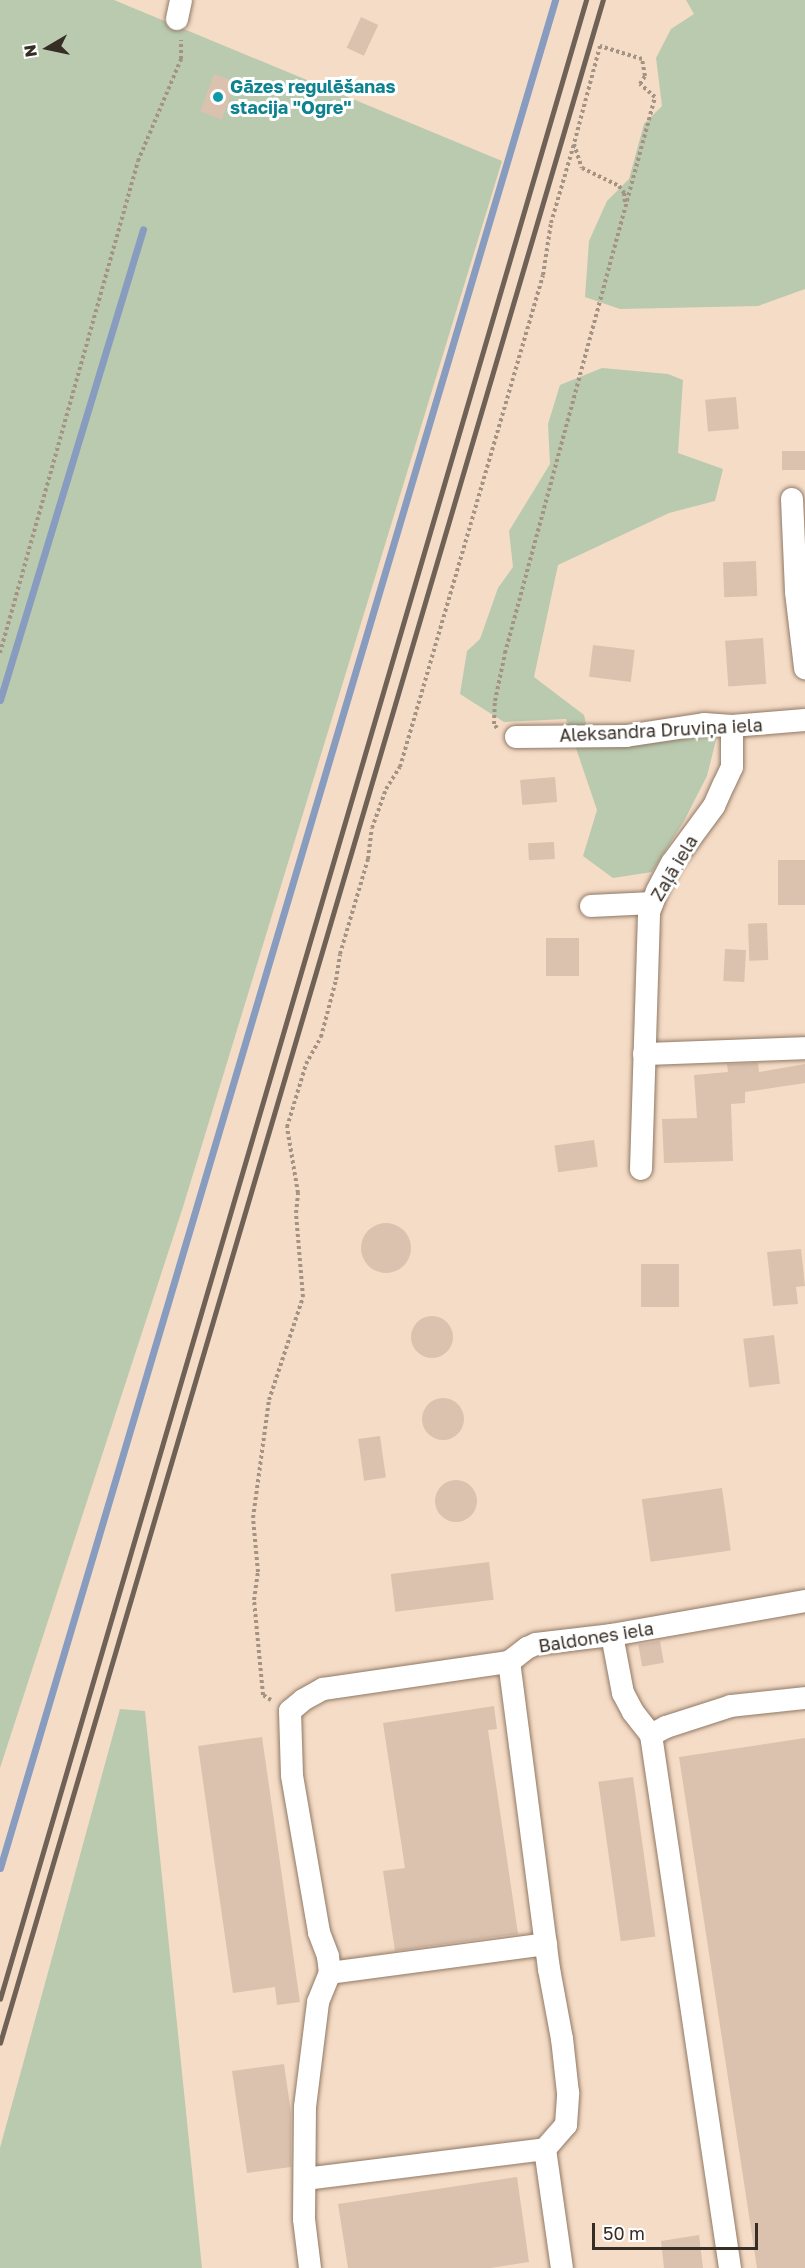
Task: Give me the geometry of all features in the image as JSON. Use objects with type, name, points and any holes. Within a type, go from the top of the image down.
[{"type":"street","points":[[792,499],[796,592],[805,669]]},
{"type":"street","name":"Aleksandra Druviņa iela","points":[[516,737],[626,736],[704,724],[732,726],[805,720]]},
{"type":"street","name":"Zaļā iela","points":[[641,1170],[646,958],[652,903],[672,863],[714,806],[732,767],[732,726]]},
{"type":"street","points":[[591,906],[652,903]]},
{"type":"street","points":[[644,1054],[805,1048]]},
{"type":"street","name":"Baldones iela","points":[[290,1712],[303,1700],[323,1689],[509,1662],[521,1651],[536,1644],[612,1635],[805,1601]]},
{"type":"street","points":[[612,1635],[623,1693],[633,1712],[651,1735],[730,2268]]},
{"type":"street","points":[[305,2179],[544,2149],[566,2125],[568,2092],[509,1662]]},
{"type":"street","points":[[651,1735],[666,1727],[731,1706],[805,1698]]},
{"type":"street","points":[[290,1712],[292,1775],[319,1932],[328,1956],[330,1973],[318,2002],[308,2071],[304,2218],[310,2268]]},
{"type":"street","points":[[330,1973],[546,1944]]},
{"type":"street","points":[[544,2149],[561,2248],[562,2268]]},
{"type":"path","points":[[0,653],[138,161],[181,58],[179,9]]},
{"type":"path","points":[[290,1712],[263,1695],[254,1600],[258,1572],[253,1518],[269,1400],[303,1297],[296,1214],[298,1193],[287,1127],[306,1064],[321,1036],[336,980],[340,954],[368,859],[372,828],[386,789],[400,767],[543,275],[551,223],[600,46],[642,59],[645,76],[640,84],[655,97],[625,203],[495,701],[494,724],[503,734],[516,737]]},
{"type":"path","points":[[574,144],[582,168],[619,186],[624,193],[625,203]]},
{"type":"green space","points":[[0,0],[114,0],[502,161],[183,1207],[0,1768]]},
{"type":"green space","points":[[686,0],[805,0],[805,289],[758,306],[620,309],[585,297],[589,241],[607,201],[629,179],[644,124],[662,106],[656,58],[671,29],[694,14]]},
{"type":"green space","points":[[602,368],[668,374],[683,380],[678,453],[723,469],[715,501],[669,513],[558,565],[534,677],[584,715],[591,746],[717,736],[707,776],[684,821],[652,872],[613,878],[583,856],[597,810],[566,719],[504,722],[460,694],[467,651],[480,639],[498,588],[513,567],[509,531],[550,464],[548,424],[560,385]]},
{"type":"green space","points":[[120,1709],[145,1711],[202,2268],[0,2268],[0,2148]]},
{"type":"building","points":[[361,17],[378,25],[364,56],[347,48]]},
{"type":"building","name":"Gāzes regulēšanas stacija \"Ogre\"","points":[[214,74],[236,82],[222,119],[200,112]]},
{"type":"building","points":[[736,397],[739,429],[708,432],[705,400]]},
{"type":"building","points":[[782,451],[805,451],[805,470],[782,470]]},
{"type":"building","points":[[756,561],[757,596],[724,597],[723,562]]},
{"type":"building","points":[[763,638],[766,684],[728,687],[725,641]]},
{"type":"building","points":[[593,645],[635,650],[631,682],[589,677]]},
{"type":"building","points":[[555,777],[557,802],[522,805],[520,780]]},
{"type":"building","points":[[554,842],[555,859],[529,860],[528,843]]},
{"type":"building","points":[[778,860],[805,860],[805,905],[778,905]]},
{"type":"building","points":[[767,923],[768,960],[749,961],[748,924]]},
{"type":"building","points":[[546,938],[579,938],[579,976],[546,976]]},
{"type":"building","points":[[725,949],[746,950],[744,982],[723,981]]},
{"type":"building","points":[[758,1063],[759,1072],[805,1064],[805,1083],[745,1092],[745,1103],[731,1104],[733,1161],[664,1163],[662,1119],[697,1118],[694,1075],[728,1072],[727,1064]]},
{"type":"building","points":[[594,1140],[598,1167],[558,1172],[554,1146]]},
{"type":"building","points":[[381,1223],[391,1223],[404,1230],[411,1243],[411,1253],[404,1266],[391,1273],[381,1273],[372,1269],[365,1262],[361,1253],[361,1243],[365,1234],[372,1227]]},
{"type":"building","points":[[801,1249],[805,1286],[796,1287],[798,1304],[773,1306],[767,1252]]},
{"type":"building","points":[[641,1264],[679,1264],[679,1307],[641,1307]]},
{"type":"building","points":[[432,1316],[447,1322],[453,1337],[447,1352],[432,1358],[417,1352],[411,1337],[417,1322]]},
{"type":"building","points":[[774,1335],[780,1384],[749,1387],[743,1339]]},
{"type":"building","points":[[443,1398],[458,1404],[464,1419],[458,1434],[443,1440],[428,1434],[422,1419],[428,1404]]},
{"type":"building","points":[[380,1436],[386,1478],[364,1481],[358,1439]]},
{"type":"building","points":[[456,1480],[471,1486],[477,1501],[471,1516],[456,1522],[441,1516],[435,1501],[441,1486]]},
{"type":"building","points":[[722,1488],[731,1550],[651,1562],[642,1499]]},
{"type":"building","points":[[489,1562],[494,1600],[395,1612],[391,1574]]},
{"type":"building","points":[[660,1641],[664,1663],[642,1666],[638,1645]]},
{"type":"building","points":[[494,1706],[497,1729],[488,1730],[518,1934],[395,1951],[383,1871],[405,1868],[383,1723]]},
{"type":"building","points":[[262,1737],[300,2002],[277,2005],[275,1987],[233,1993],[198,1746]]},
{"type":"building","points":[[805,1738],[805,2268],[757,2268],[679,1757]]},
{"type":"building","points":[[633,1777],[655,1936],[621,1941],[598,1782]]},
{"type":"building","points":[[284,2064],[291,2113],[291,2167],[247,2173],[232,2071]]},
{"type":"building","points":[[517,2177],[529,2262],[490,2268],[348,2268],[338,2204]]},
{"type":"building","points":[[699,2235],[703,2268],[664,2268],[661,2241]]},
{"type":"waterway","points":[[0,1868],[555,0]]},
{"type":"waterway","points":[[0,700],[143,229]]},
{"type":"railway","points":[[0,1999],[586,0]]},
{"type":"railway","points":[[0,2043],[603,0]]},
{"type":"place","name":"Gāzes regulēšanas stacija \"Ogre\"","points":[[218,97]]}]
